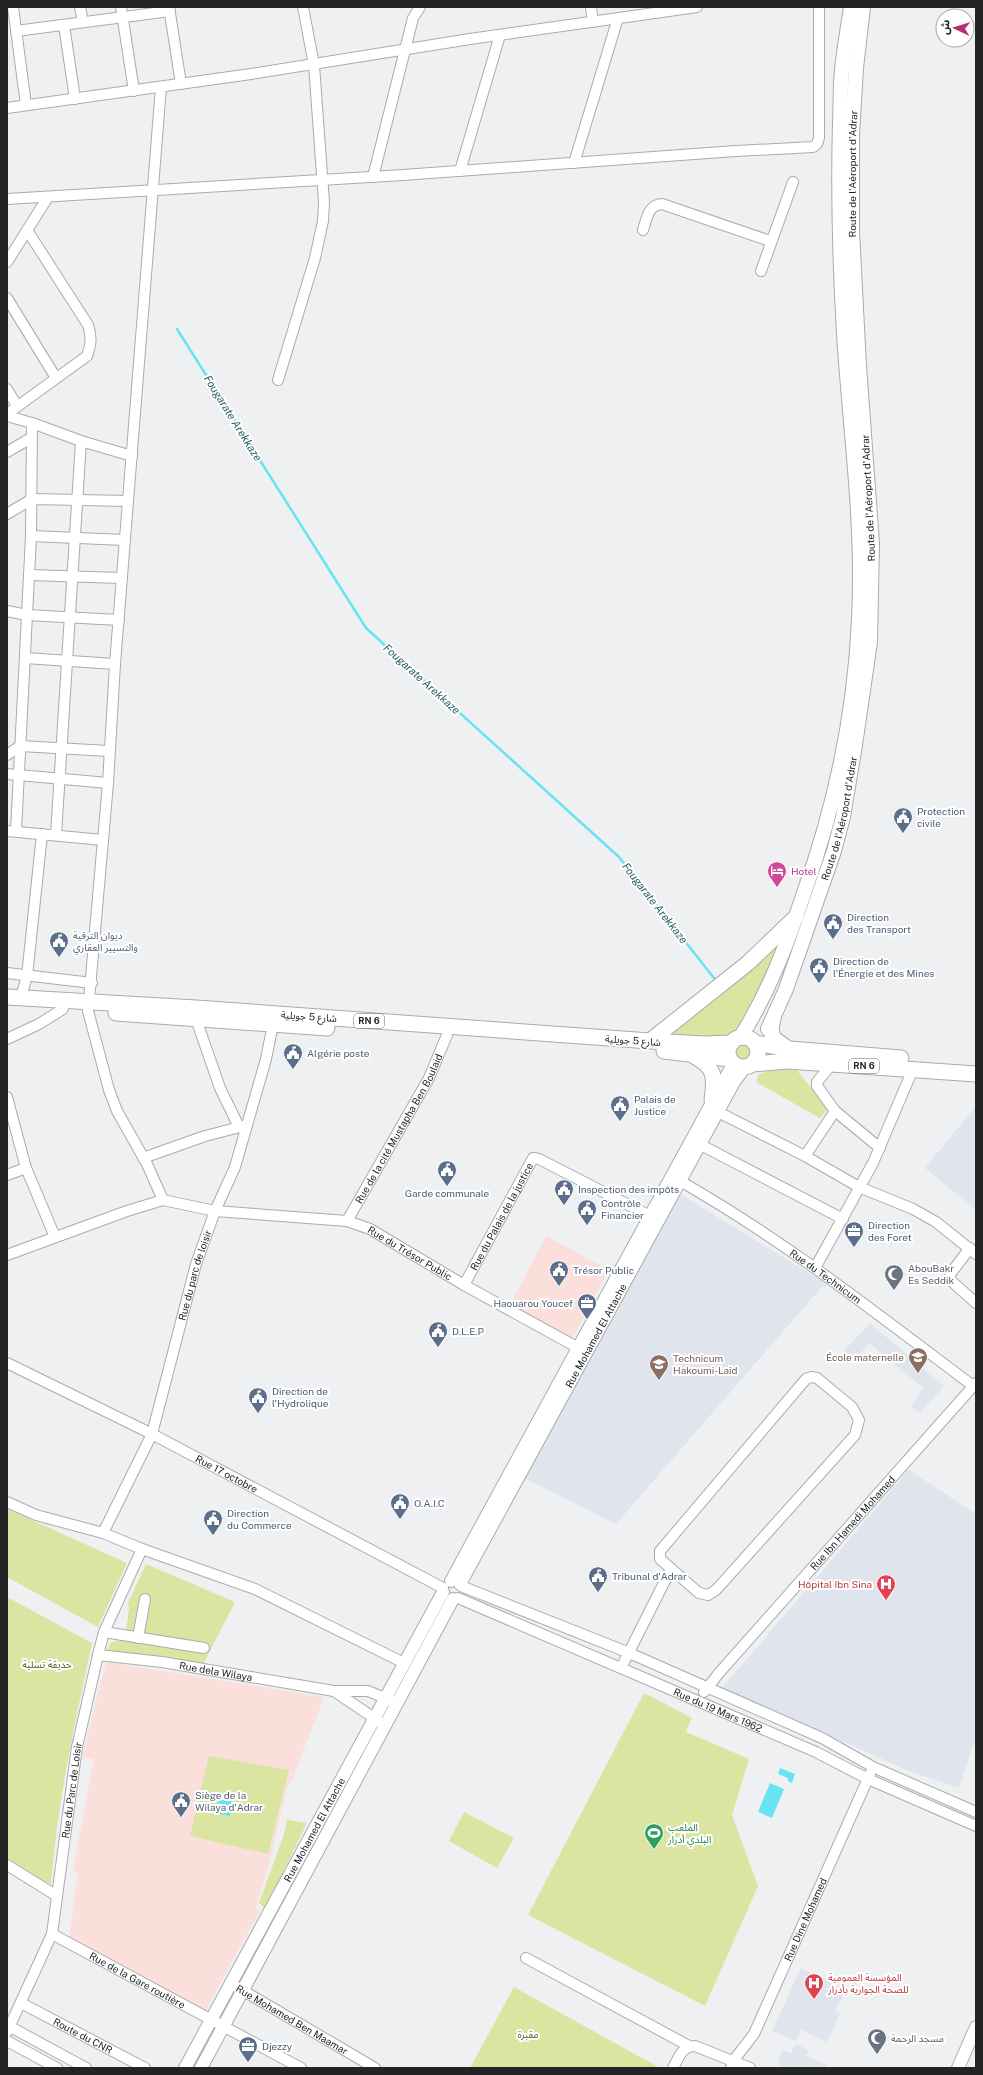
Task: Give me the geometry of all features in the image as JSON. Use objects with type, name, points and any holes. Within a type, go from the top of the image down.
[{"type":"main road","name":"Route de l'Aéroport d'Adrar","points":[[748,1056],[773,1018],[786,988],[803,919],[812,870],[834,792],[844,742],[855,669],[859,618],[859,529],[854,440],[844,334],[839,206],[842,70],[851,7]]},
{"type":"main road","name":"Route de l'Aéroport d'Adrar","points":[[736,1040],[769,987],[827,874],[843,817],[870,642],[872,543],[852,231],[852,135],[856,68],[863,7]]},
{"type":"main road","points":[[812,870],[827,874]]},
{"type":"main road","points":[[650,1041],[803,919]]},
{"type":"main road","name":"شارع 5 جويلية","points":[[14,997],[196,1019],[274,1019],[447,1035],[499,1035],[704,1044],[736,1040]]},
{"type":"main road","name":"شارع 5 جويلية","points":[[7,1008],[63,1009],[89,1006],[499,1035],[692,1054],[748,1056]]},
{"type":"main road","points":[[773,1018],[771,1029],[773,1038],[790,1049]]},
{"type":"main road","points":[[749,1038],[748,1056],[729,1051],[736,1040],[749,1038]]},
{"type":"main road","name":"RN 6","points":[[748,1056],[790,1049],[976,1064]]},
{"type":"main road","points":[[692,1054],[705,1062],[712,1070],[715,1106]]},
{"type":"main road","name":"RN 6","points":[[748,1056],[788,1061],[976,1074]]},
{"type":"street","points":[[13,7],[26,105]]},
{"type":"street","points":[[80,7],[83,22]]},
{"type":"street","points":[[278,380],[315,258],[323,221],[322,180],[314,65],[303,7]]},
{"type":"street","points":[[373,177],[413,18],[420,7]]},
{"type":"street","points":[[591,7],[593,22]]},
{"type":"street","points":[[7,108],[314,65],[500,35],[618,18],[640,11],[691,7]]},
{"type":"street","points":[[7,199],[152,189],[373,177],[736,151],[813,148],[817,144],[819,138],[819,7]]},
{"type":"street","points":[[16,31],[83,22],[122,12],[170,9],[181,84]]},
{"type":"street","points":[[122,12],[134,91]]},
{"type":"street","points":[[574,163],[618,18]]},
{"type":"street","points":[[64,25],[75,98]]},
{"type":"street","points":[[460,171],[500,35]]},
{"type":"street","points":[[7,1255],[163,1200],[143,1158],[125,1128],[112,1097],[89,1006],[108,783],[115,664],[161,87]]},
{"type":"street","points":[[761,272],[770,242],[793,182]]},
{"type":"street","points":[[7,262],[48,196]]},
{"type":"street","points":[[643,230],[651,207],[656,204],[662,204],[770,242]]},
{"type":"street","points":[[7,415],[17,406],[86,356],[91,345],[92,335],[88,325],[27,230]]},
{"type":"street","points":[[7,298],[56,378]]},
{"type":"street","points":[[7,389],[17,406]]},
{"type":"street","points":[[7,415],[81,441],[132,456]]},
{"type":"street","points":[[32,423],[31,536],[25,658],[18,774],[11,831],[103,840]]},
{"type":"street","points":[[7,452],[31,438]]},
{"type":"street","points":[[56,835],[61,779],[81,441]]},
{"type":"street","points":[[7,514],[32,498],[128,501]]},
{"type":"street","points":[[31,536],[125,540]]},
{"type":"street","points":[[29,575],[122,578]]},
{"type":"street","points":[[7,611],[27,615],[119,620]]},
{"type":"street","points":[[25,658],[115,664]]},
{"type":"street","points":[[7,755],[20,746],[109,751]]},
{"type":"street","points":[[7,774],[108,783]]},
{"type":"street","points":[[14,997],[27,976],[42,834]]},
{"type":"street","points":[[7,973],[92,983]]},
{"type":"street","points":[[7,1039],[39,1024],[63,1009]]},
{"type":"street","points":[[143,1158],[205,1136],[243,1126],[220,1088],[196,1019]]},
{"type":"street","name":"Rue du parc de loisir","points":[[103,1533],[152,1434],[196,1264],[215,1211],[235,1167],[243,1126],[266,1059],[274,1019]]},
{"type":"street","name":"Rue de la cité Mustapha Ben Boulaid","points":[[347,1221],[429,1078],[447,1035]]},
{"type":"street","name":"Rue Mohamed El Attache","points":[[201,2068],[436,1632],[453,1590],[715,1106],[748,1056]]},
{"type":"street","points":[[832,1064],[816,1084],[835,1111],[880,1148]]},
{"type":"street","points":[[815,1268],[843,1219],[880,1148],[913,1069]]},
{"type":"street","points":[[7,1097],[26,1168],[55,1237]]},
{"type":"street","points":[[715,1106],[859,1187],[919,1212],[936,1222],[973,1251],[951,1273],[948,1279],[976,1303]]},
{"type":"street","name":"Rue Mohamed El Attache","points":[[676,1179],[701,1144],[715,1106]]},
{"type":"street","points":[[805,1156],[835,1111]]},
{"type":"street","points":[[701,1144],[843,1219]]},
{"type":"street","name":"Rue du Palais de la justice","points":[[464,1285],[533,1158],[539,1159],[655,1218]]},
{"type":"street","points":[[7,1175],[26,1168]]},
{"type":"street","name":"Rue du Technicum","points":[[676,1179],[782,1245],[975,1384]]},
{"type":"street","name":"Rue du Trésor Public","points":[[163,1200],[215,1211],[347,1221],[370,1229],[464,1285],[583,1350]]},
{"type":"street","name":"Rue 17 octobre","points":[[7,1363],[152,1434],[453,1590]]},
{"type":"street","points":[[811,1376],[817,1378],[852,1407],[859,1420],[855,1435],[716,1590],[708,1595],[699,1593],[671,1569],[660,1559],[662,1549],[806,1379],[811,1376]]},
{"type":"street","name":"Rue Ibn Hamedi Mohamed","points":[[698,1700],[975,1384]]},
{"type":"street","points":[[7,1502],[36,1515],[103,1533],[142,1549],[255,1589],[404,1663]]},
{"type":"street","name":"Rue du Parc de Loisir","points":[[8,2028],[52,1934],[76,1747],[104,1632],[142,1549]]},
{"type":"street","points":[[621,1668],[627,1652],[671,1569]]},
{"type":"street","name":"Rue Mohamed El Attache","points":[[185,2068],[210,2018],[387,1698],[404,1663],[425,1626],[453,1590]]},
{"type":"street","name":"Rue du 19 Mars 1962","points":[[453,1590],[598,1640],[627,1652],[822,1738],[873,1767],[976,1812]]},
{"type":"street","name":"Rue du 19 Mars 1962","points":[[453,1590],[591,1655],[816,1752],[868,1780],[976,1826]]},
{"type":"street","points":[[138,1638],[145,1599]]},
{"type":"street","points":[[425,1626],[436,1632]]},
{"type":"street","points":[[104,1632],[204,1648]]},
{"type":"street","points":[[591,1655],[598,1640]]},
{"type":"street","name":"Rue dela Wilaya","points":[[98,1655],[162,1662],[334,1691],[368,1691],[398,1703]]},
{"type":"street","name":"Rue dela Wilaya","points":[[334,1691],[386,1726]]},
{"type":"street","name":"Rue Dine Mohamed","points":[[732,2065],[754,2034],[873,1767]]},
{"type":"street","points":[[7,1865],[57,1896]]},
{"type":"street","name":"Rue de la Gare routière","points":[[52,1934],[210,2018],[290,2065],[301,2068]]},
{"type":"street","points":[[526,1958],[689,2046],[695,2046],[732,2065],[750,2068]]},
{"type":"street","name":"Rue Mohamed Ben Maamar","points":[[230,1983],[375,2068]]},
{"type":"street","name":"Route du CNR","points":[[21,2002],[145,2068]]},
{"type":"street","points":[[8,2028],[86,2068]]},
{"type":"street","points":[[958,2068],[976,2028]]},
{"type":"street","points":[[7,2041],[57,2068]]},
{"type":"street","points":[[673,2068],[682,2052],[689,2046]]},
{"type":"shaded area","points":[[976,1106],[976,1210],[925,1168]]},
{"type":"shaded area","name":"Technicum Hakoumi-Laid","points":[[679,1193],[825,1283],[616,1524],[525,1478]]},
{"type":"shaded area","name":"Trésor Public","points":[[546,1236],[609,1270],[572,1339],[510,1305]]},
{"type":"shaded area","name":"École maternelle","points":[[870,1323],[944,1386],[920,1413],[911,1407],[923,1388],[869,1343],[854,1361],[843,1352]]},
{"type":"shaded area","name":"Hôpital Ibn Sina","points":[[909,1470],[976,1514],[976,1736],[959,1788],[909,1771],[722,1688]]},
{"type":"shaded area","name":"Siège de la Wilaya d'Adrar","points":[[106,1662],[324,1697],[290,1785],[287,1787],[273,1849],[256,1909],[260,1911],[205,2011],[69,1938],[78,1872],[73,1870],[94,1759],[82,1757]]},
{"type":"shaded area","name":"المؤسسة العمومية للصحة الجوارية بأدرار","points":[[801,1968],[847,1990],[835,2010],[840,2013],[827,2042],[801,2030],[796,2041],[772,2031]]},
{"type":"shaded area","points":[[795,2044],[809,2050],[806,2056],[826,2064],[824,2068],[781,2067],[778,2061],[782,2050],[791,2053]]},
{"type":"green space","points":[[789,928],[771,968],[746,1016],[738,1027],[730,1034],[716,1038],[660,1038],[718,998]]},
{"type":"green space","points":[[740,1044],[746,1044],[751,1049],[749,1058],[746,1060],[740,1060],[735,1055],[735,1049]]},
{"type":"green space","points":[[776,1068],[796,1069],[828,1109],[820,1118],[756,1082],[759,1074]]},
{"type":"green space","points":[[7,1509],[127,1563],[98,1627],[7,1577]]},
{"type":"green space","points":[[146,1564],[235,1602],[204,1663],[106,1653],[110,1643],[125,1638],[129,1608],[128,1603]]},
{"type":"green space","name":"حديقة تسلية","points":[[7,1597],[92,1643],[62,1793],[51,1885],[7,1858]]},
{"type":"green space","name":"الملعب البلدي أدرار","points":[[644,1693],[692,1718],[686,1732],[749,1759],[732,1815],[758,1886],[705,2006],[528,1915]]},
{"type":"green space","points":[[209,1756],[289,1770],[268,1854],[190,1836]]},
{"type":"green space","points":[[464,1812],[514,1838],[497,1868],[449,1841]]},
{"type":"green space","points":[[287,1820],[307,1823],[265,1909],[259,1903],[284,1834]]},
{"type":"green space","name":"مقبرة","points":[[514,1987],[660,2068],[470,2068]]},
{"type":"water","points":[[780,1768],[795,1774],[792,1783],[788,1781],[788,1778],[778,1774]]},
{"type":"water","points":[[770,1783],[784,1789],[772,1818],[758,1812]]},
{"type":"water","points":[[219,1799],[233,1802],[230,1816],[216,1813]]},
{"type":"waterway","name":"Fougarate Arekkaze","points":[[177,329],[366,628],[619,857],[717,982]]},
{"type":"place","name":"Protection civile","points":[[903,834]]},
{"type":"place","name":"Hotel","points":[[777,888]]},
{"type":"place","name":"Direction des Transport","points":[[833,940]]},
{"type":"place","name":"ديوان الترقية والتسيير العقاري","points":[[59,958]]},
{"type":"place","name":"Direction de l’Énergie et des Mines","points":[[819,984]]},
{"type":"place","name":"Algérie poste","points":[[293,1070]]},
{"type":"place","name":"Palais de Justice","points":[[620,1122]]},
{"type":"place","name":"Garde communale","points":[[447,1187]]},
{"type":"place","name":"Inspection des impôts","points":[[564,1206]]},
{"type":"place","name":"Contrôle Financier","points":[[587,1226]]},
{"type":"place","name":"Direction des Foret","points":[[854,1248]]},
{"type":"place","name":"Trésor Public","points":[[559,1287]]},
{"type":"place","name":"AbouBakr Es Seddik","points":[[894,1291]]},
{"type":"place","name":"Haouarou Youcef","points":[[587,1320]]},
{"type":"place","name":"D.L.E.P","points":[[438,1348]]},
{"type":"place","name":"École maternelle","points":[[918,1374]]},
{"type":"place","name":"Technicum Hakoumi-Laid","points":[[659,1381]]},
{"type":"place","name":"Direction de l'Hydrolique","points":[[258,1414]]},
{"type":"place","name":"O.A.I.C","points":[[400,1520]]},
{"type":"place","name":"Direction du Commerce","points":[[213,1536]]},
{"type":"place","name":"Tribunal d'Adrar","points":[[598,1593]]},
{"type":"place","name":"Hôpital Ibn Sina","points":[[886,1601]]},
{"type":"place","name":"Siège de la Wilaya d'Adrar","points":[[181,1818]]},
{"type":"place","name":"الملعب البلدي أدرار","points":[[654,1850]]},
{"type":"place","name":"المؤسسة العمومية للصحة الجوارية بأدرار","points":[[814,2000]]},
{"type":"place","name":"مسجد الرحمة","points":[[877,2055]]},
{"type":"place","name":"Djezzy","points":[[248,2063]]}]
